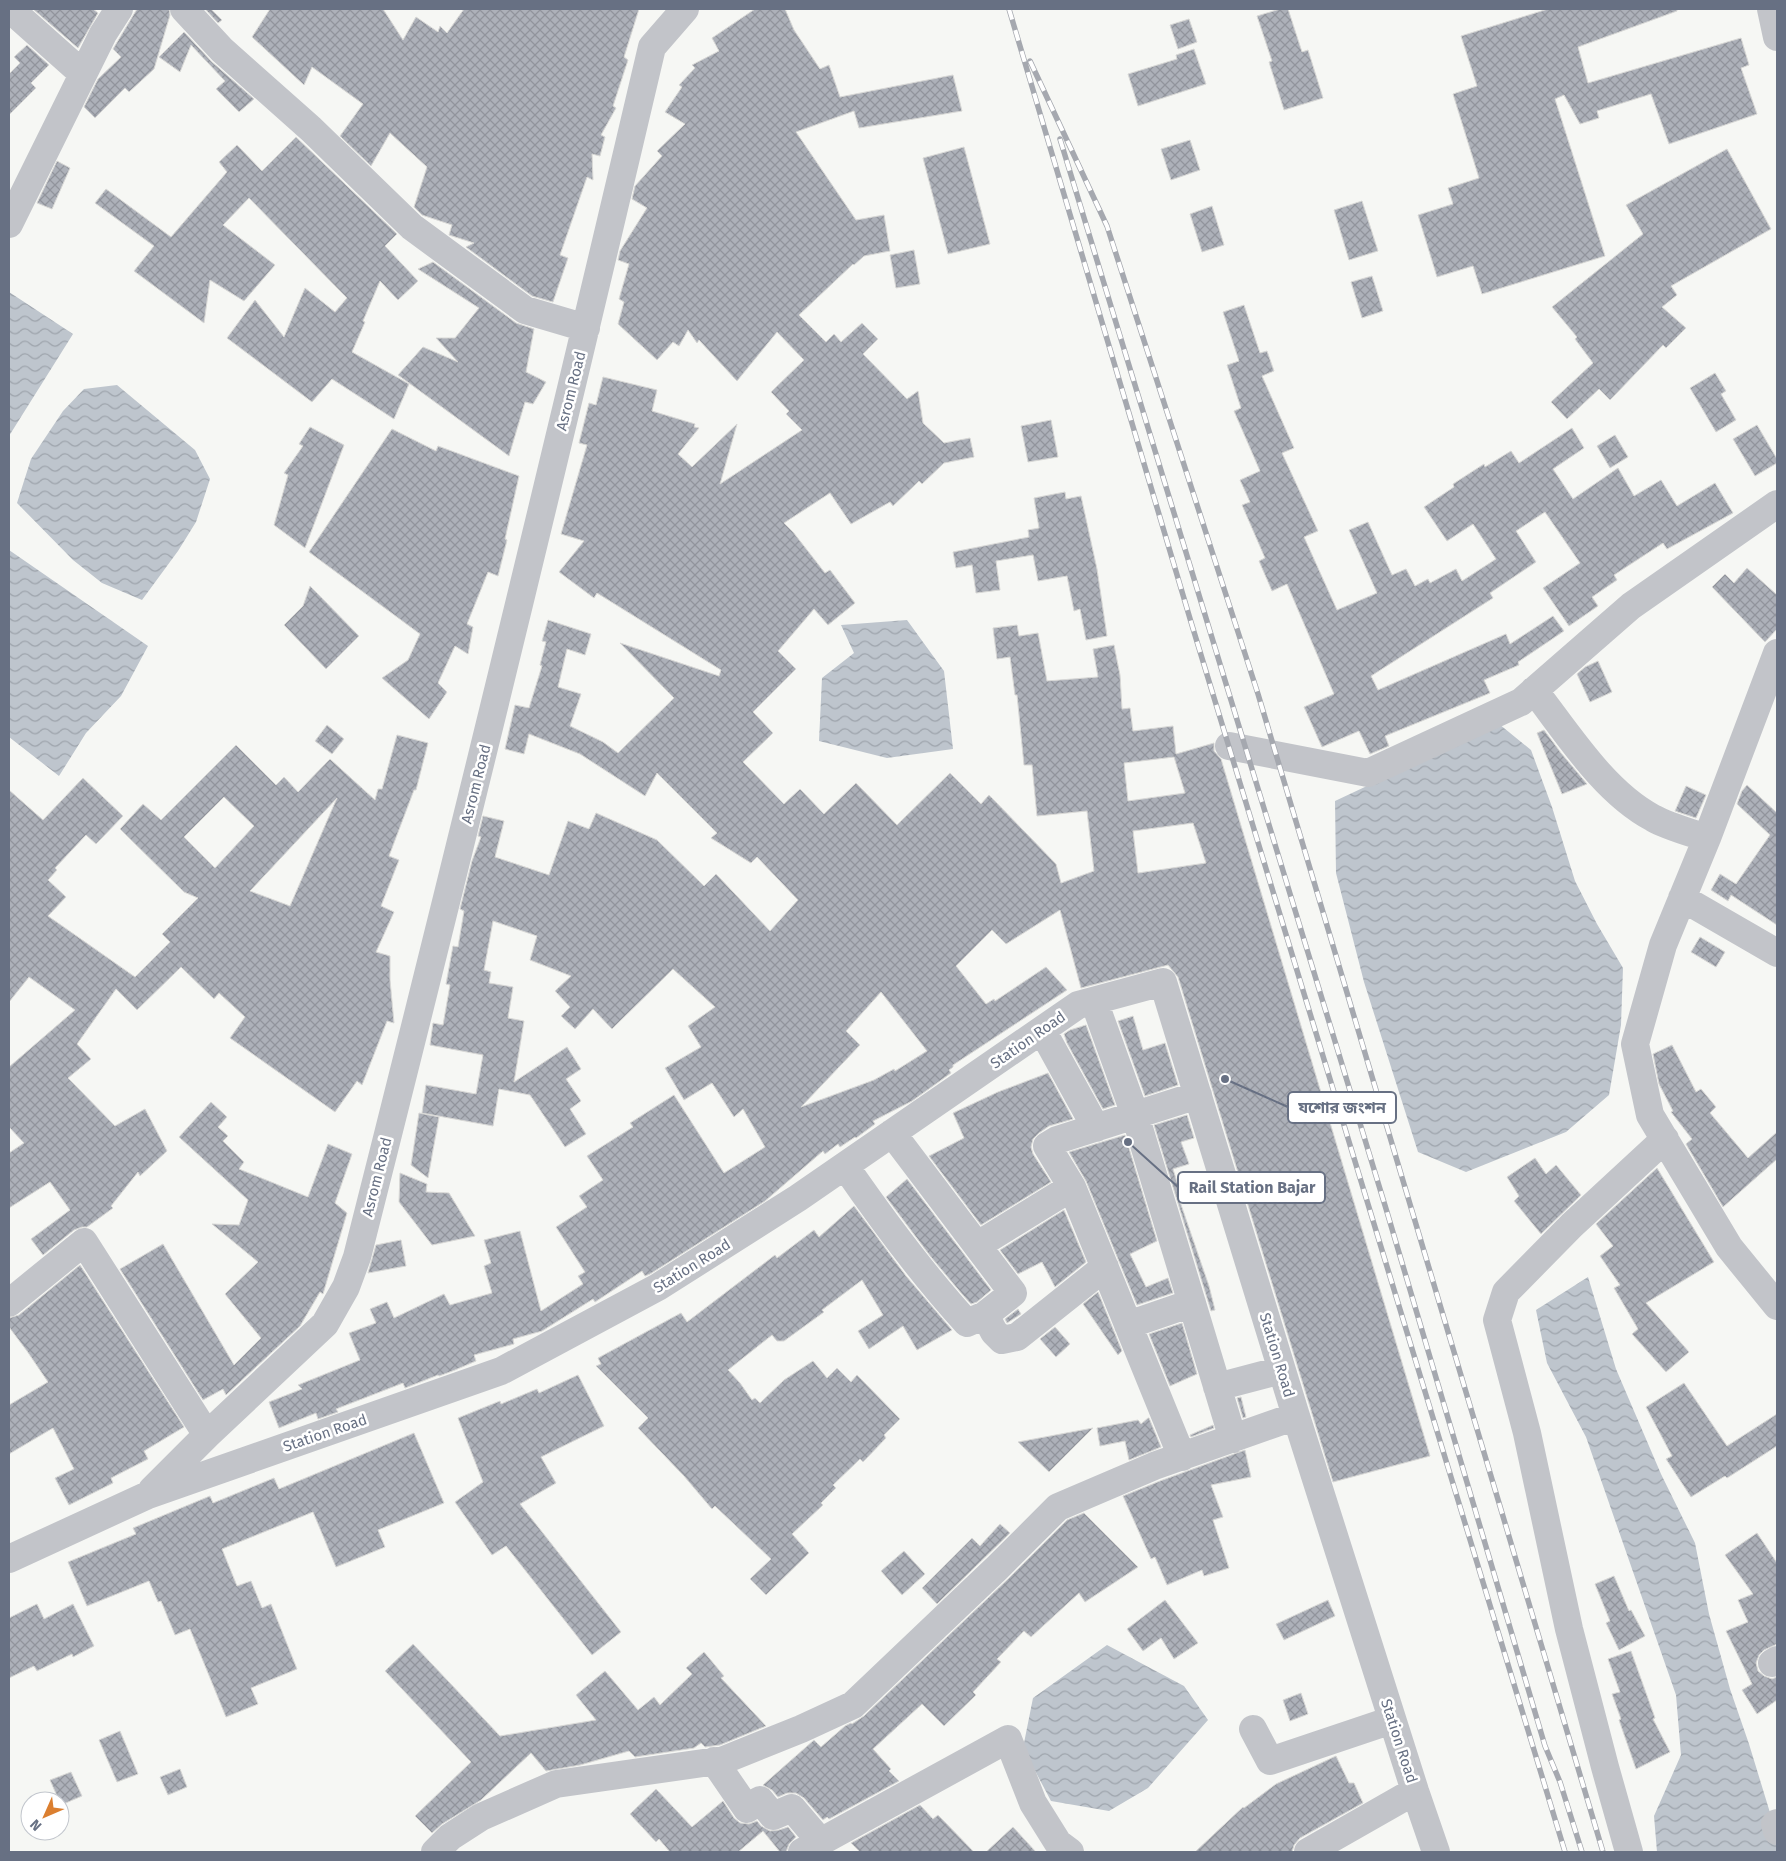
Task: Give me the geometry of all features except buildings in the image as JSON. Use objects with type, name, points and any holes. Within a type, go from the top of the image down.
[{"type":"street","points":[[10,9],[83,74]]},
{"type":"street","points":[[9,224],[103,34],[119,9]]},
{"type":"street","points":[[184,9],[222,50],[310,129],[412,227],[525,310],[586,328]]},
{"type":"street","name":"Asrom Road","points":[[148,1495],[207,1435],[325,1324],[349,1280],[443,920],[652,47],[685,9]]},
{"type":"street","points":[[1771,9],[1777,37]]},
{"type":"street","points":[[1229,746],[1368,773],[1521,702],[1631,606],[1777,504]]},
{"type":"street","points":[[1777,653],[1707,838],[1663,945],[1635,1044],[1650,1115],[1729,1247],[1777,1306]]},
{"type":"street","points":[[1534,690],[1606,781],[1629,802],[1654,819],[1707,838]]},
{"type":"street","points":[[1682,898],[1777,953]]},
{"type":"street","name":"Station Road","points":[[9,1559],[148,1495],[501,1372],[658,1287],[798,1198],[1078,1005],[1163,982],[1281,1370],[1436,1852]]},
{"type":"street","points":[[1094,1001],[1135,1115],[1233,1438]]},
{"type":"street","points":[[1042,1030],[1096,1128]]},
{"type":"street","points":[[1182,1457],[1072,1187],[1047,1146],[1057,1140],[1198,1095]]},
{"type":"street","points":[[845,1166],[879,1215],[933,1286],[962,1317],[968,1323],[985,1315],[1013,1293],[892,1134]]},
{"type":"street","points":[[1629,1852],[1569,1628],[1527,1432],[1497,1320],[1506,1292],[1572,1225],[1665,1139]]},
{"type":"street","points":[[978,1245],[1072,1187]]},
{"type":"street","points":[[9,1303],[84,1242],[207,1435]]},
{"type":"street","points":[[985,1315],[994,1332],[1002,1340],[1016,1337],[1105,1268]]},
{"type":"street","points":[[1128,1325],[1192,1303]]},
{"type":"street","points":[[1218,1388],[1281,1370]]},
{"type":"street","points":[[435,1852],[450,1837],[481,1817],[556,1784],[724,1760],[801,1729],[853,1704],[998,1568],[1058,1507],[1154,1466],[1296,1416]]},
{"type":"street","points":[[1253,1729],[1270,1761],[1392,1720]]},
{"type":"street","points":[[714,1761],[747,1809],[760,1800],[773,1816],[792,1808],[812,1847],[1008,1739],[1033,1803],[1058,1843],[1070,1852]]},
{"type":"street","points":[[1308,1852],[1415,1791]]},
{"type":"street","points":[[1777,1823],[1775,1824],[1777,1831]]},
{"type":"water","points":[[9,292],[73,334],[9,436]]},
{"type":"water","points":[[117,385],[195,450],[210,479],[196,522],[178,551],[142,600],[102,583],[73,560],[17,503],[31,459],[63,411],[84,389]]},
{"type":"water","points":[[9,550],[148,646],[121,696],[86,733],[59,776],[9,737]]},
{"type":"water","points":[[907,620],[944,671],[953,749],[887,758],[819,741],[822,678],[854,653],[841,625]]},
{"type":"water","points":[[1499,724],[1531,750],[1552,807],[1575,881],[1597,924],[1623,968],[1621,1025],[1609,1095],[1566,1132],[1466,1172],[1418,1152],[1364,982],[1336,873],[1335,801]]},
{"type":"water","points":[[1588,1277],[1616,1369],[1661,1474],[1695,1543],[1709,1614],[1730,1689],[1775,1829],[1777,1852],[1657,1852],[1654,1816],[1681,1755],[1676,1695],[1586,1437],[1547,1363],[1536,1310]]},
{"type":"water","points":[[1107,1645],[1184,1686],[1208,1720],[1148,1788],[1109,1811],[1051,1801],[1023,1748],[1033,1698]]},
{"type":"railway","points":[[1009,9],[1191,622],[1565,1852]]},
{"type":"railway","points":[[1030,61],[1107,226],[1258,694],[1603,1852]]},
{"type":"railway","points":[[1060,139],[1387,1212],[1545,1746],[1560,1782],[1582,1852]]},
{"type":"place","name":"যশোর জংশন","points":[[1225,1079]]},
{"type":"place","name":"Rail Station Bajar","points":[[1128,1142]]}]
